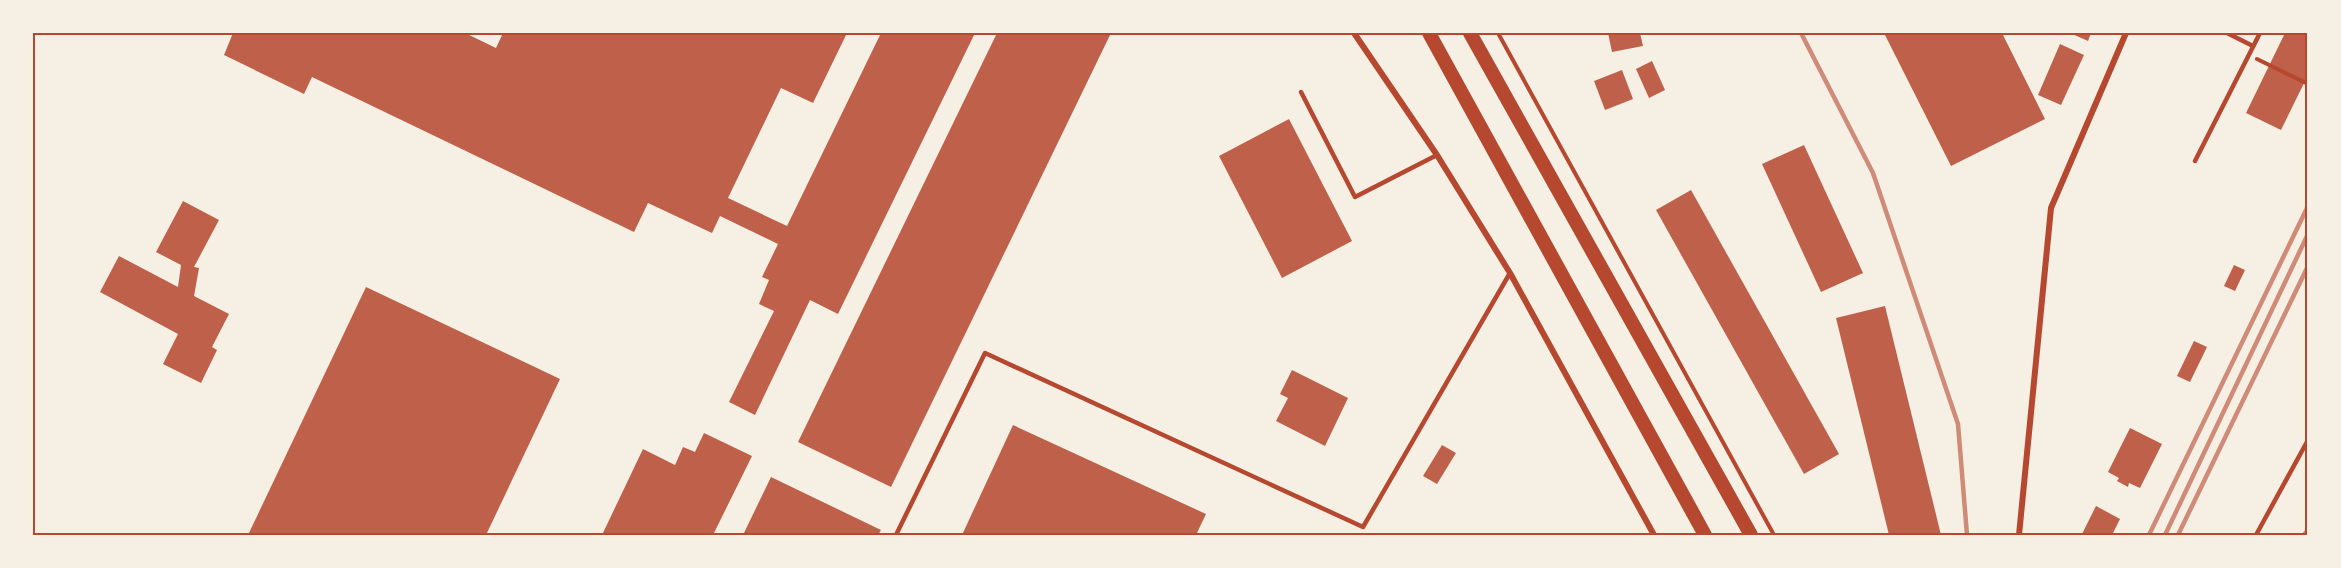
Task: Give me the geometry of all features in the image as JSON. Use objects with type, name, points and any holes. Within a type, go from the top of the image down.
[{"type":"main road","points":[[1429,33],[1705,535]]},
{"type":"main road","points":[[1470,33],[1751,535]]},
{"type":"street","points":[[1354,33],[1437,155],[1510,273],[1654,535]]},
{"type":"street","points":[[2019,535],[2051,208],[2126,33]]},
{"type":"lane","points":[[2227,33],[2253,46]]},
{"type":"lane","points":[[2195,161],[2260,33]]},
{"type":"lane","points":[[1301,92],[1355,197],[1437,155]]},
{"type":"lane","points":[[896,535],[985,353],[1363,527],[1510,273]]},
{"type":"lane","points":[[2256,535],[2308,440]]},
{"type":"path","points":[[1498,33],[1774,535]]},
{"type":"path","points":[[2249,55],[2308,84]]},
{"type":"building","points":[[233,33],[465,33],[496,48],[503,33],[847,33],[813,103],[781,88],[728,198],[787,226],[881,33],[975,33],[838,314],[810,300],[755,415],[729,402],[774,311],[759,304],[769,280],[762,277],[778,244],[720,216],[712,233],[648,203],[634,232],[312,77],[304,94],[224,55]]},
{"type":"building","points":[[997,33],[1111,33],[891,487],[798,442]]},
{"type":"building","points":[[1608,33],[1640,33],[1643,46],[1612,52]]},
{"type":"building","points":[[1884,33],[2002,33],[2045,119],[1951,166]]},
{"type":"building","points":[[2070,33],[2091,33],[2088,41]]},
{"type":"building","points":[[2285,33],[2308,33],[2308,75],[2281,130],[2246,113]]},
{"type":"building","points":[[2060,44],[2084,55],[2061,105],[2038,95]]},
{"type":"building","points":[[1652,61],[1665,90],[1649,98],[1636,69]]},
{"type":"building","points":[[1622,70],[1633,99],[1605,110],[1594,81]]},
{"type":"building","points":[[1289,119],[1352,241],[1282,278],[1219,156]]},
{"type":"building","points":[[1804,145],[1863,273],[1821,292],[1762,164]]},
{"type":"building","points":[[1691,190],[1839,454],[1804,474],[1656,210]]},
{"type":"building","points":[[183,201],[219,220],[194,267],[199,268],[194,296],[229,314],[212,347],[217,350],[201,383],[163,364],[178,334],[100,292],[119,256],[178,287],[181,265],[156,252]]},
{"type":"building","points":[[2234,265],[2245,270],[2235,291],[2224,286]]},
{"type":"building","points":[[366,287],[560,379],[486,535],[248,535]]},
{"type":"building","points":[[1885,306],[1941,535],[1889,535],[1836,318]]},
{"type":"building","points":[[2194,341],[2207,347],[2190,382],[2177,376]]},
{"type":"building","points":[[1292,370],[1348,398],[1325,446],[1276,421],[1288,398],[1280,394]]},
{"type":"building","points":[[1013,425],[1206,514],[1196,535],[962,535]]},
{"type":"building","points":[[2130,428],[2162,444],[2140,488],[2129,483],[2128,487],[2108,472]]},
{"type":"building","points":[[704,433],[752,456],[713,535],[602,535],[643,449],[675,465],[683,447],[695,452]]},
{"type":"building","points":[[1442,445],[1456,453],[1437,484],[1423,476]]},
{"type":"building","points":[[771,477],[881,530],[878,535],[743,535]]},
{"type":"building","points":[[2096,506],[2120,519],[2112,535],[2082,534]]},
{"type":"railway","points":[[1801,33],[1873,173],[1958,424],[1967,535]]},
{"type":"railway","points":[[2149,535],[2308,206]]},
{"type":"railway","points":[[2165,535],[2308,234]]},
{"type":"railway","points":[[2178,535],[2308,266]]},
{"type":"railway","points":[[2304,535],[2308,530]]}]
